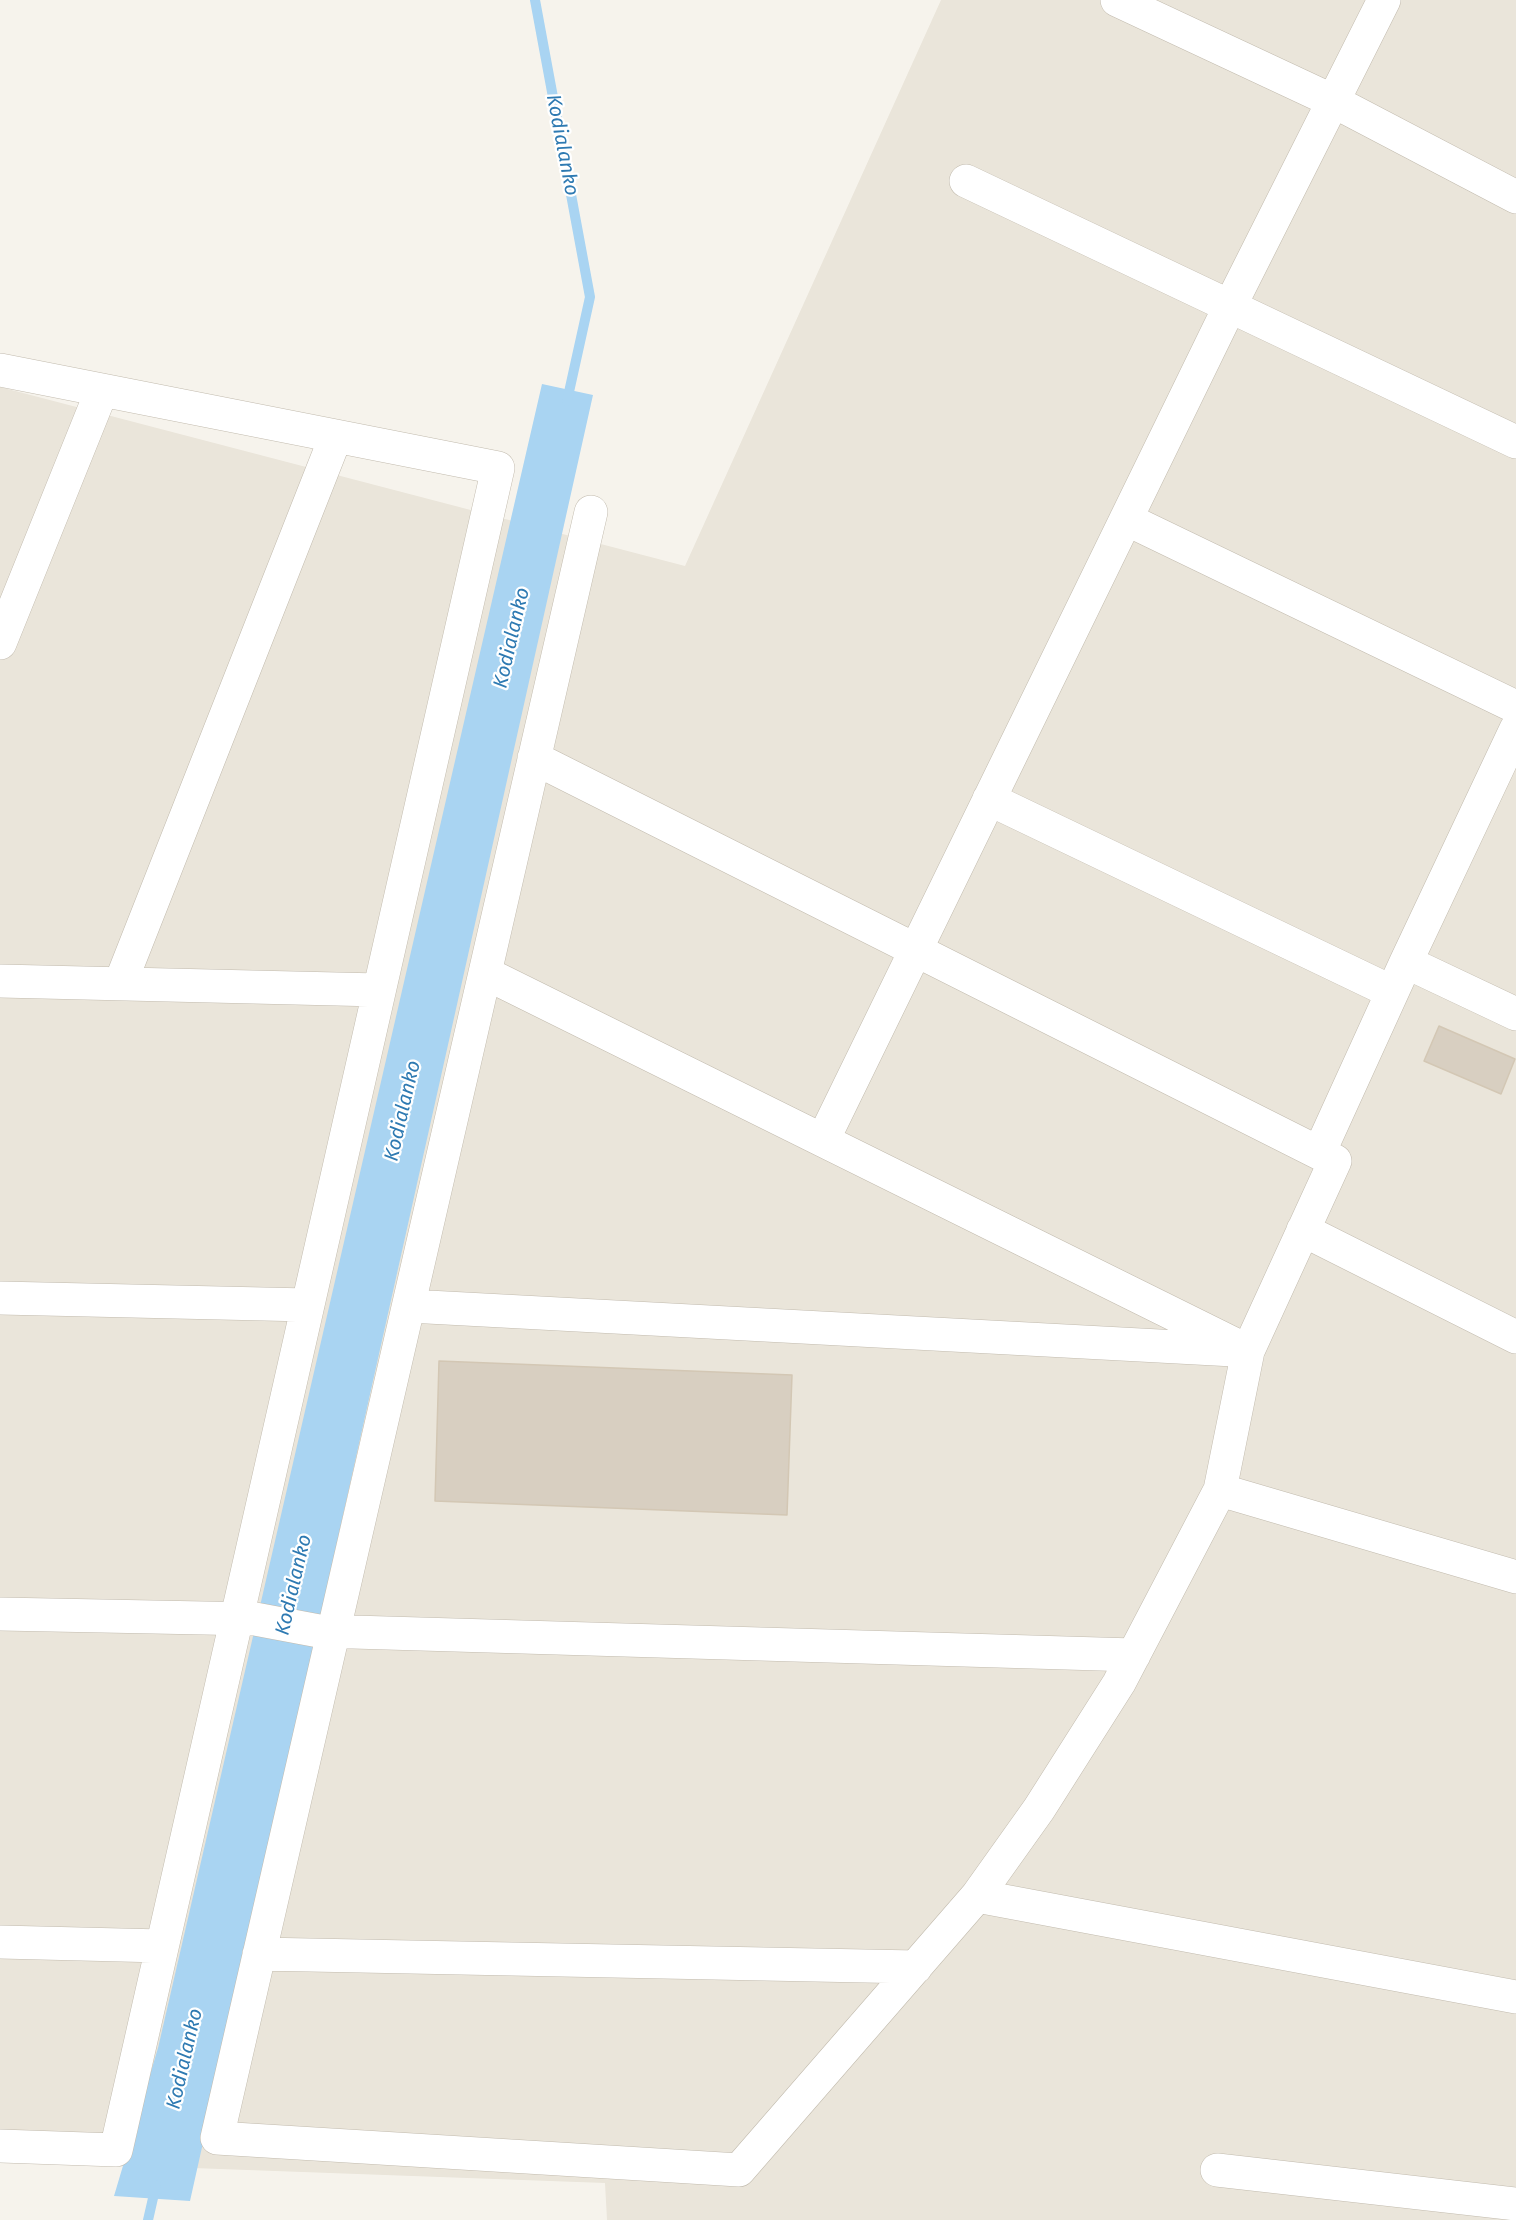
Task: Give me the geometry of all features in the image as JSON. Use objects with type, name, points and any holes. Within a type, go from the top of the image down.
[{"type":"street","points":[[1117,0],[1333,101],[1516,197]]},
{"type":"street","points":[[823,1140],[1230,306],[1384,0]]},
{"type":"street","points":[[966,181],[1516,442]]},
{"type":"street","points":[[0,370],[498,468],[308,1305],[246,1619],[162,1946],[116,2150],[0,2146]]},
{"type":"street","points":[[0,643],[102,390]]},
{"type":"street","points":[[120,984],[336,436]]},
{"type":"street","points":[[534,758],[1335,1161],[1248,1351],[1220,1490],[1119,1683],[1039,1809],[978,1896],[739,2170],[218,2138],[326,1631],[409,1306],[534,758],[591,512]]},
{"type":"street","points":[[1126,519],[1516,707]]},
{"type":"street","points":[[1319,1153],[1516,729]]},
{"type":"street","points":[[989,799],[1392,992]]},
{"type":"street","points":[[1406,962],[1516,1014]]},
{"type":"street","points":[[485,973],[1248,1351]]},
{"type":"street","points":[[0,981],[380,990]]},
{"type":"street","points":[[1303,1230],[1516,1336]]},
{"type":"street","points":[[0,1298],[308,1305]]},
{"type":"street","points":[[409,1306],[1248,1351]]},
{"type":"street","points":[[1220,1490],[1516,1577]]},
{"type":"street","points":[[0,1614],[246,1619],[326,1631],[1134,1655]]},
{"type":"street","points":[[978,1896],[1516,1997]]},
{"type":"street","points":[[0,1942],[162,1946]]},
{"type":"street","points":[[259,1954],[916,1967]]},
{"type":"street","points":[[1216,2170],[1516,2204]]},
{"type":"shaded area","points":[[941,0],[1516,0],[1516,2220],[607,2220],[605,2183],[0,2161],[0,387],[685,566]]},
{"type":"water","points":[[542,384],[593,395],[190,2201],[114,2196],[158,2048]]},
{"type":"building","points":[[1439,1026],[1515,1059],[1501,1094],[1424,1061]]},
{"type":"building","points":[[439,1361],[792,1375],[787,1515],[435,1501]]},
{"type":"waterway","name":"Kodialanko","points":[[535,0],[590,297],[567,401]]},
{"type":"waterway","name":"Kodialanko","points":[[148,2220],[156,2185]]}]
